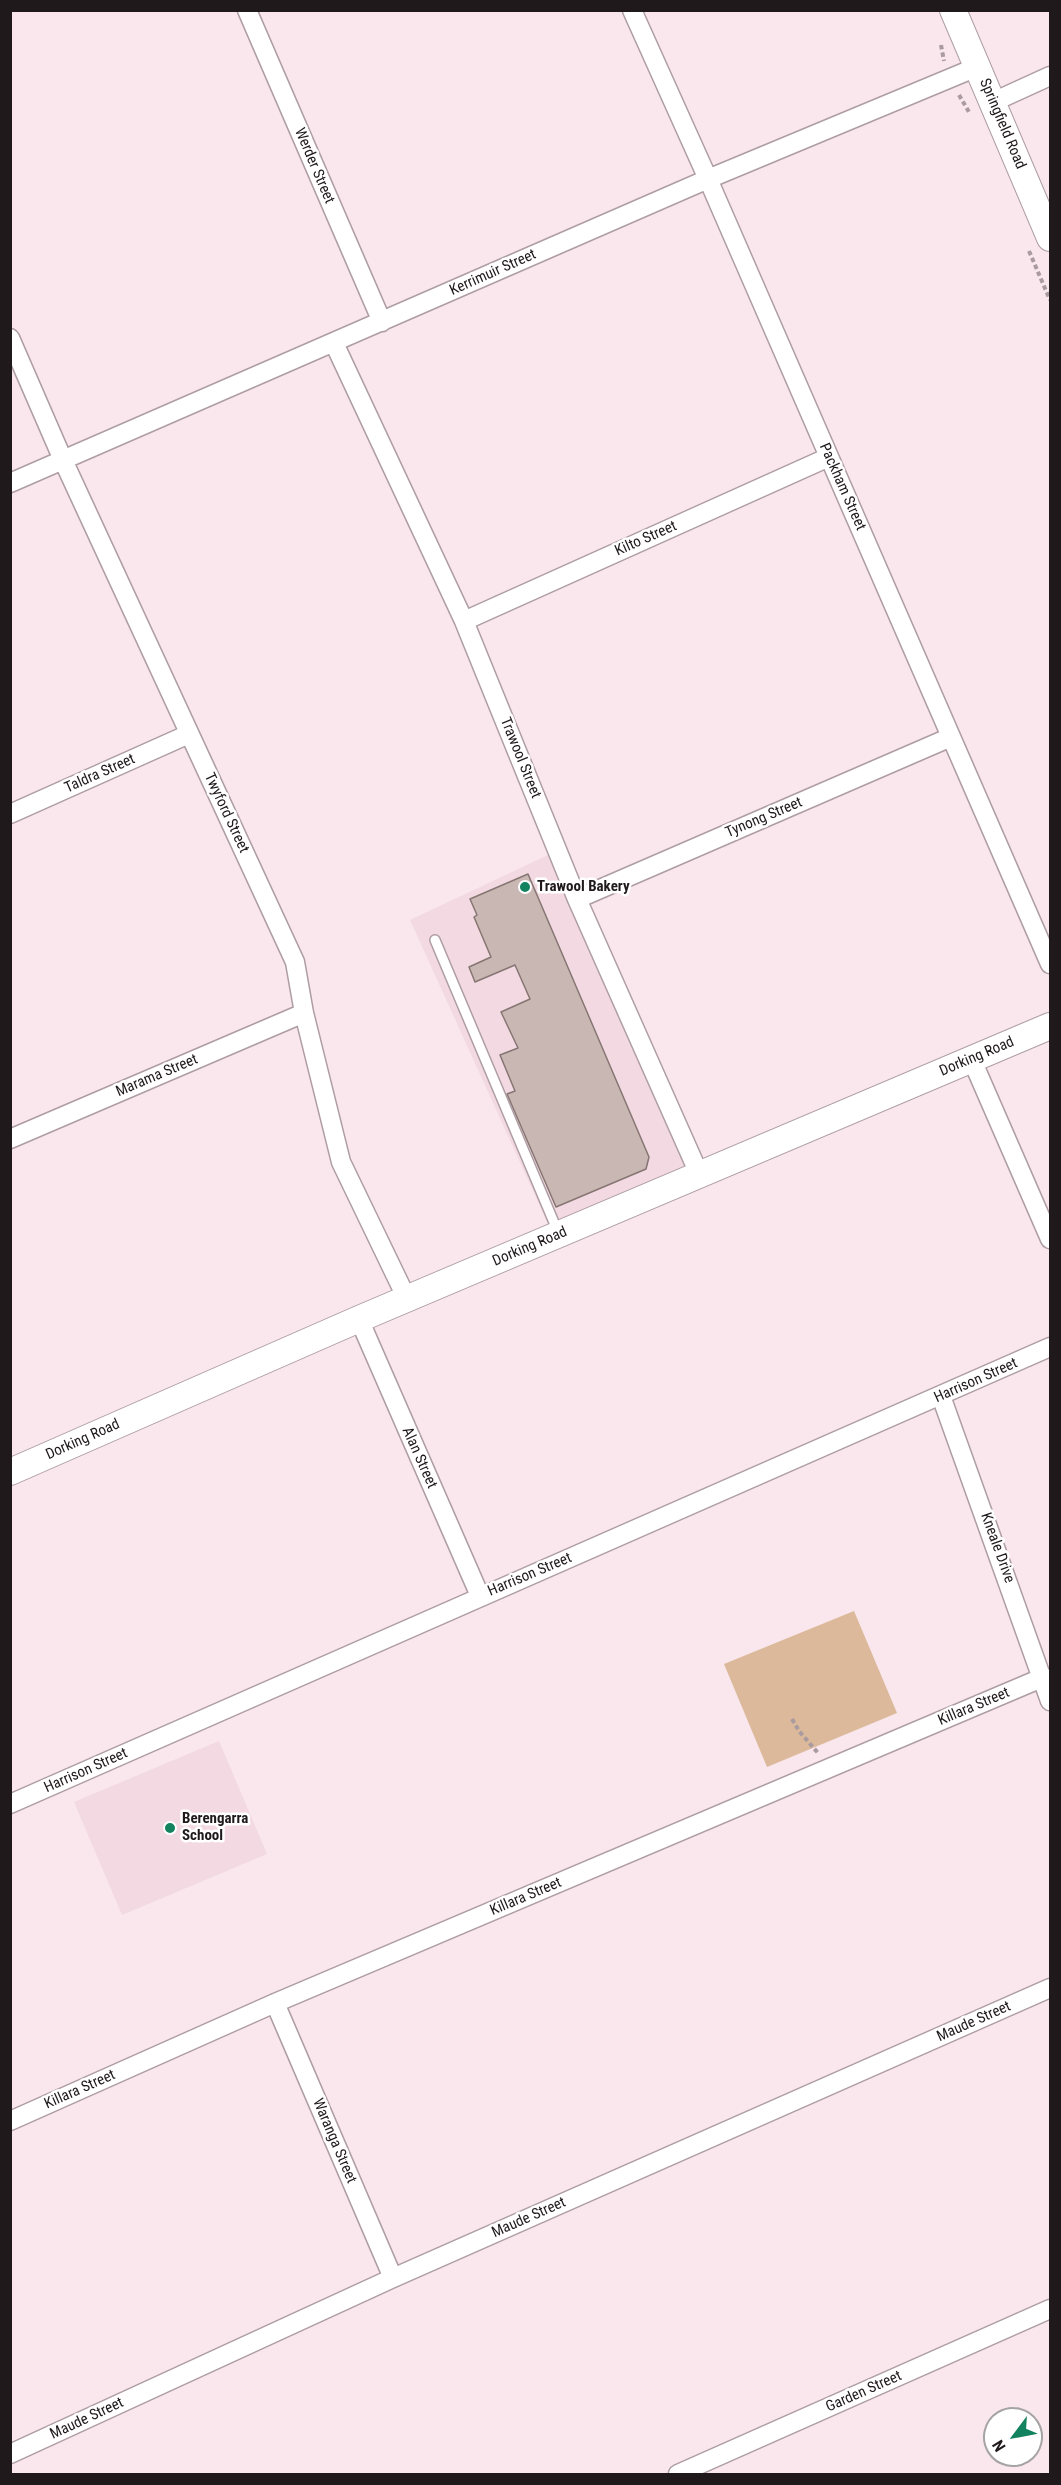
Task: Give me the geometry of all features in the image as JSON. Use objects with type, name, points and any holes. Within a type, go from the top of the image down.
[{"type":"street","name":"Werder Street","points":[[247,10],[381,322]]},
{"type":"street","name":"Packham Street","points":[[632,10],[1050,964]]},
{"type":"street","name":"Springfield Road","points":[[953,10],[1050,238]]},
{"type":"street","name":"Kerrimuir Street","points":[[10,483],[708,179],[977,67]]},
{"type":"street","points":[[993,102],[1050,75]]},
{"type":"street","name":"Twyford Street","points":[[10,338],[63,460],[295,962],[304,1013],[341,1162],[406,1299]]},
{"type":"street","name":"Trawool Street","points":[[334,343],[464,621],[577,898],[700,1176]]},
{"type":"street","name":"Kilto Street","points":[[464,621],[829,457]]},
{"type":"street","name":"Taldra Street","points":[[10,814],[189,734]]},
{"type":"street","name":"Tynong Street","points":[[577,898],[951,737]]},
{"type":"street","name":"Marama Street","points":[[10,1139],[304,1013]]},
{"type":"street","name":"Dorking Road","points":[[10,1472],[359,1319],[1050,1026]]},
{"type":"street","points":[[972,1060],[1050,1239]]},
{"type":"street","name":"Alan Street","points":[[359,1319],[480,1596]]},
{"type":"street","name":"Harrison Street","points":[[10,1804],[1050,1347]]},
{"type":"street","name":"Kneale Drive","points":[[941,1396],[1044,1677],[1050,1701]]},
{"type":"street","name":"Killara Street","points":[[10,2121],[275,2003],[1044,1677]]},
{"type":"street","name":"Maude Street","points":[[10,2454],[393,2278],[1050,1988]]},
{"type":"street","name":"Waranga Street","points":[[275,2003],[393,2278]]},
{"type":"street","name":"Garden Street","points":[[678,2475],[1050,2309]]},
{"type":"lane","points":[[435,940],[559,1234]]},
{"type":"path","points":[[792,1719],[799,1731],[830,1768]]},
{"type":"shaded area","points":[[550,854],[691,1174],[553,1235],[410,920]]},
{"type":"shaded area","points":[[854,1611],[897,1713],[767,1767],[724,1664]]},
{"type":"shaded area","name":"Berengarra School","points":[[219,1741],[267,1854],[122,1915],[74,1802]]},
{"type":"building","points":[[528,874],[649,1157],[646,1169],[556,1207],[507,1094],[515,1091],[500,1055],[518,1048],[501,1012],[530,999],[515,965],[475,982],[469,967],[491,957],[474,917],[477,915],[470,899]]},
{"type":"place","name":"Trawool Bakery","points":[[525,887]]},
{"type":"place","name":"Berengarra School","points":[[170,1828]]}]
